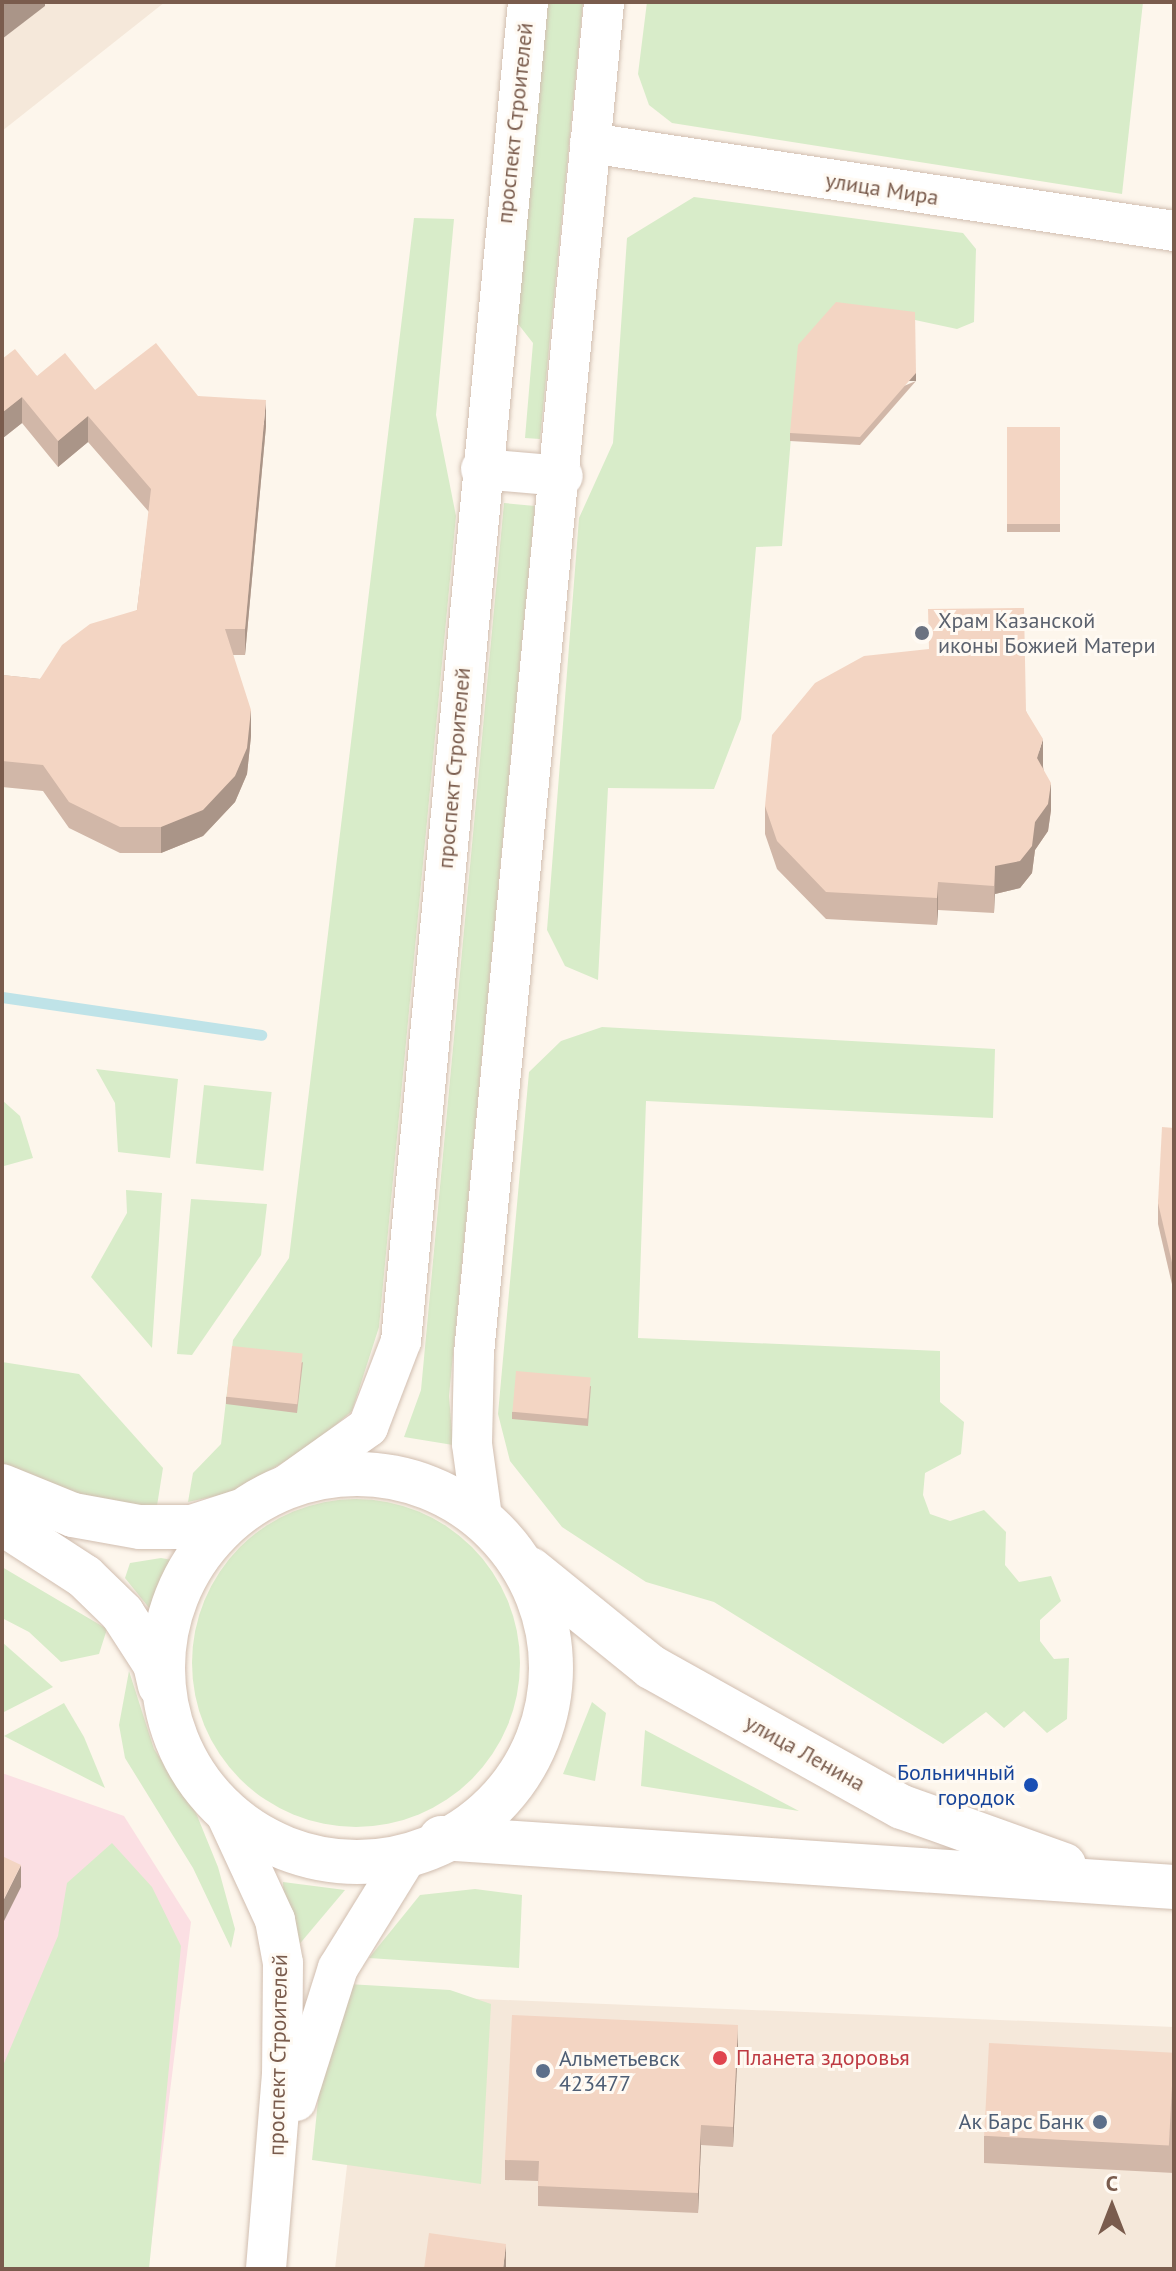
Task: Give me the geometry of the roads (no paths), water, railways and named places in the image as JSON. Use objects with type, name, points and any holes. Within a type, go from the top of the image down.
[{"type":"main road","points":[[2,1486],[73,1515],[140,1527],[192,1527],[238,1512],[285,1486],[356,1472],[424,1484],[482,1517],[522,1563],[546,1615],[553,1682],[540,1738],[516,1784],[424,1848]]},
{"type":"main road","points":[[163,1699],[164,1634],[183,1579],[238,1512]]},
{"type":"main road","name":"улица Ленина","points":[[2,1523],[85,1577],[122,1613],[155,1664],[163,1699],[187,1767],[226,1814],[272,1844],[334,1863],[424,1848],[1174,1887]]},
{"type":"main road","name":"улица Ленина","points":[[522,1563],[651,1667],[902,1807],[1119,1884]]},
{"type":"street","name":"проспект Строителей","points":[[285,1486],[368,1427],[401,1341],[481,469],[528,2]]},
{"type":"street","points":[[482,1517],[472,1444],[474,1353],[563,476],[604,2]]},
{"type":"street","name":"улица Мира","points":[[590,143],[1174,231]]},
{"type":"street","points":[[481,469],[563,476]]},
{"type":"street","name":"проспект Строителей","points":[[226,1814],[275,1920],[283,1963],[273,2211],[266,2269]]},
{"type":"street","name":"проспект Строителей","points":[[273,2211],[300,2078],[335,1975],[424,1848]]},
{"type":"waterway","points":[[2,997],[261,1035]]},
{"type":"place","name":"Храм Казанской иконы Божией Матери","points":[[922,633]]},
{"type":"place","name":"Больничный городок","points":[[1031,1785]]},
{"type":"place","name":"Планета здоровья","points":[[720,2058]]},
{"type":"place","name":"Альметьевск 423477","points":[[543,2071]]},
{"type":"place","name":"Ак Барс Банк","points":[[1100,2122]]}]
